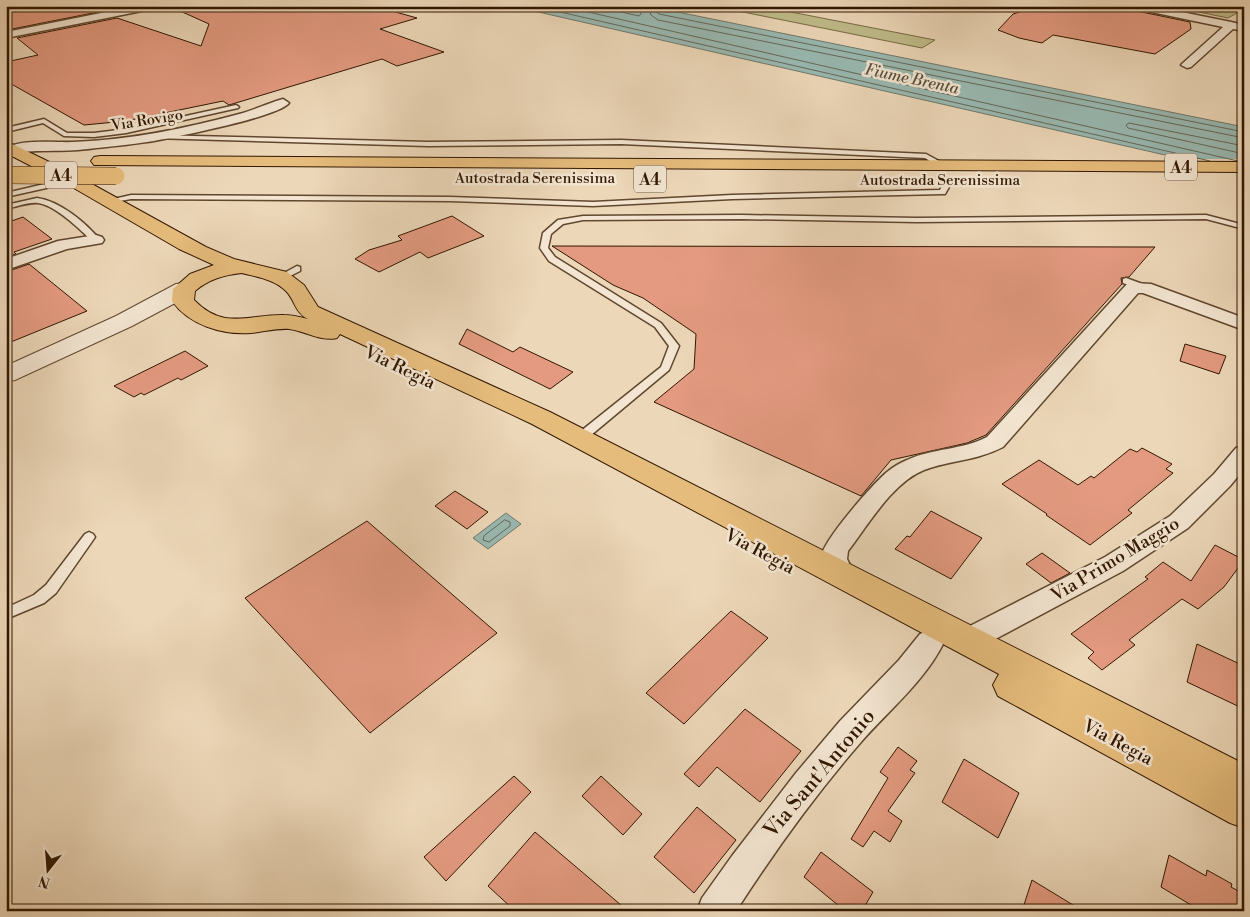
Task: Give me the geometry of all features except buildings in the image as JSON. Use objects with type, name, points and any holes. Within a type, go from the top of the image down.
[{"type":"main road","name":"Autostrada Serenissima","points":[[8,152],[100,161],[947,173],[1184,182],[1244,182]]},
{"type":"main road","name":"Via Regia","points":[[8,152],[70,180],[194,250],[228,263],[262,270],[292,281],[305,308],[310,312],[580,438],[970,643],[1244,784]]},
{"type":"main road","name":"Autostrada Serenissima","points":[[6,174],[116,176],[947,173],[1118,166],[1244,167]]},
{"type":"main road","points":[[194,250],[200,264],[183,302],[198,315]]},
{"type":"main road","name":"Via Regia","points":[[190,283],[220,269],[248,267]]},
{"type":"main road","name":"Via Regia","points":[[266,323],[294,307],[292,281]]},
{"type":"main road","name":"Via Regia","points":[[198,315],[228,326],[252,326],[283,322],[313,328],[434,383],[572,450],[1244,809]]},
{"type":"street","points":[[118,6],[131,10]]},
{"type":"street","points":[[6,35],[152,6]]},
{"type":"street","points":[[1136,6],[1244,28]]},
{"type":"street","points":[[1187,65],[1231,25]]},
{"type":"street","name":"Via Rovigo","points":[[8,152],[21,147],[75,146],[153,137],[245,116],[283,102]]},
{"type":"street","points":[[6,265],[64,244],[96,240]]},
{"type":"street","points":[[6,375],[124,321],[190,283]]},
{"type":"street","points":[[842,576],[834,559],[836,549],[898,474],[916,464],[983,449],[995,442],[1135,286],[1244,324]]},
{"type":"street","points":[[124,321],[162,313],[198,315]]},
{"type":"street","name":"Via Primo Maggio","points":[[970,643],[976,636],[1114,564],[1179,522],[1222,480],[1244,452]]},
{"type":"street","name":"Via Sant'Antonio","points":[[715,911],[746,864],[784,813],[840,743],[916,663],[930,642]]},
{"type":"lane","points":[[6,130],[44,121],[66,135],[94,135],[135,129],[236,107]]},
{"type":"lane","points":[[109,201],[131,197],[314,197],[593,204],[732,197],[926,193],[942,192],[947,173],[926,156],[621,142],[428,144],[153,137]]},
{"type":"lane","points":[[6,195],[70,180]]},
{"type":"lane","points":[[6,208],[31,201],[44,201],[86,229],[96,240]]},
{"type":"lane","points":[[580,438],[666,368],[674,346],[658,325],[552,259],[544,248],[547,233],[561,222],[583,218],[742,217],[917,220],[1206,217],[1244,227]]},
{"type":"lane","points":[[6,614],[39,599],[50,589],[90,537]]},
{"type":"shaded area","points":[[713,6],[760,6],[935,40],[922,48]]},
{"type":"shaded area","points":[[1195,6],[1244,6],[1244,9],[1228,18],[1189,10]]},
{"type":"water","name":"Fiume Brenta","points":[[512,6],[648,6],[1244,127],[1244,173]]},
{"type":"water","points":[[506,513],[521,524],[488,549],[473,538]]},
{"type":"pier","points":[[1168,159],[1244,159],[1244,176]]}]
